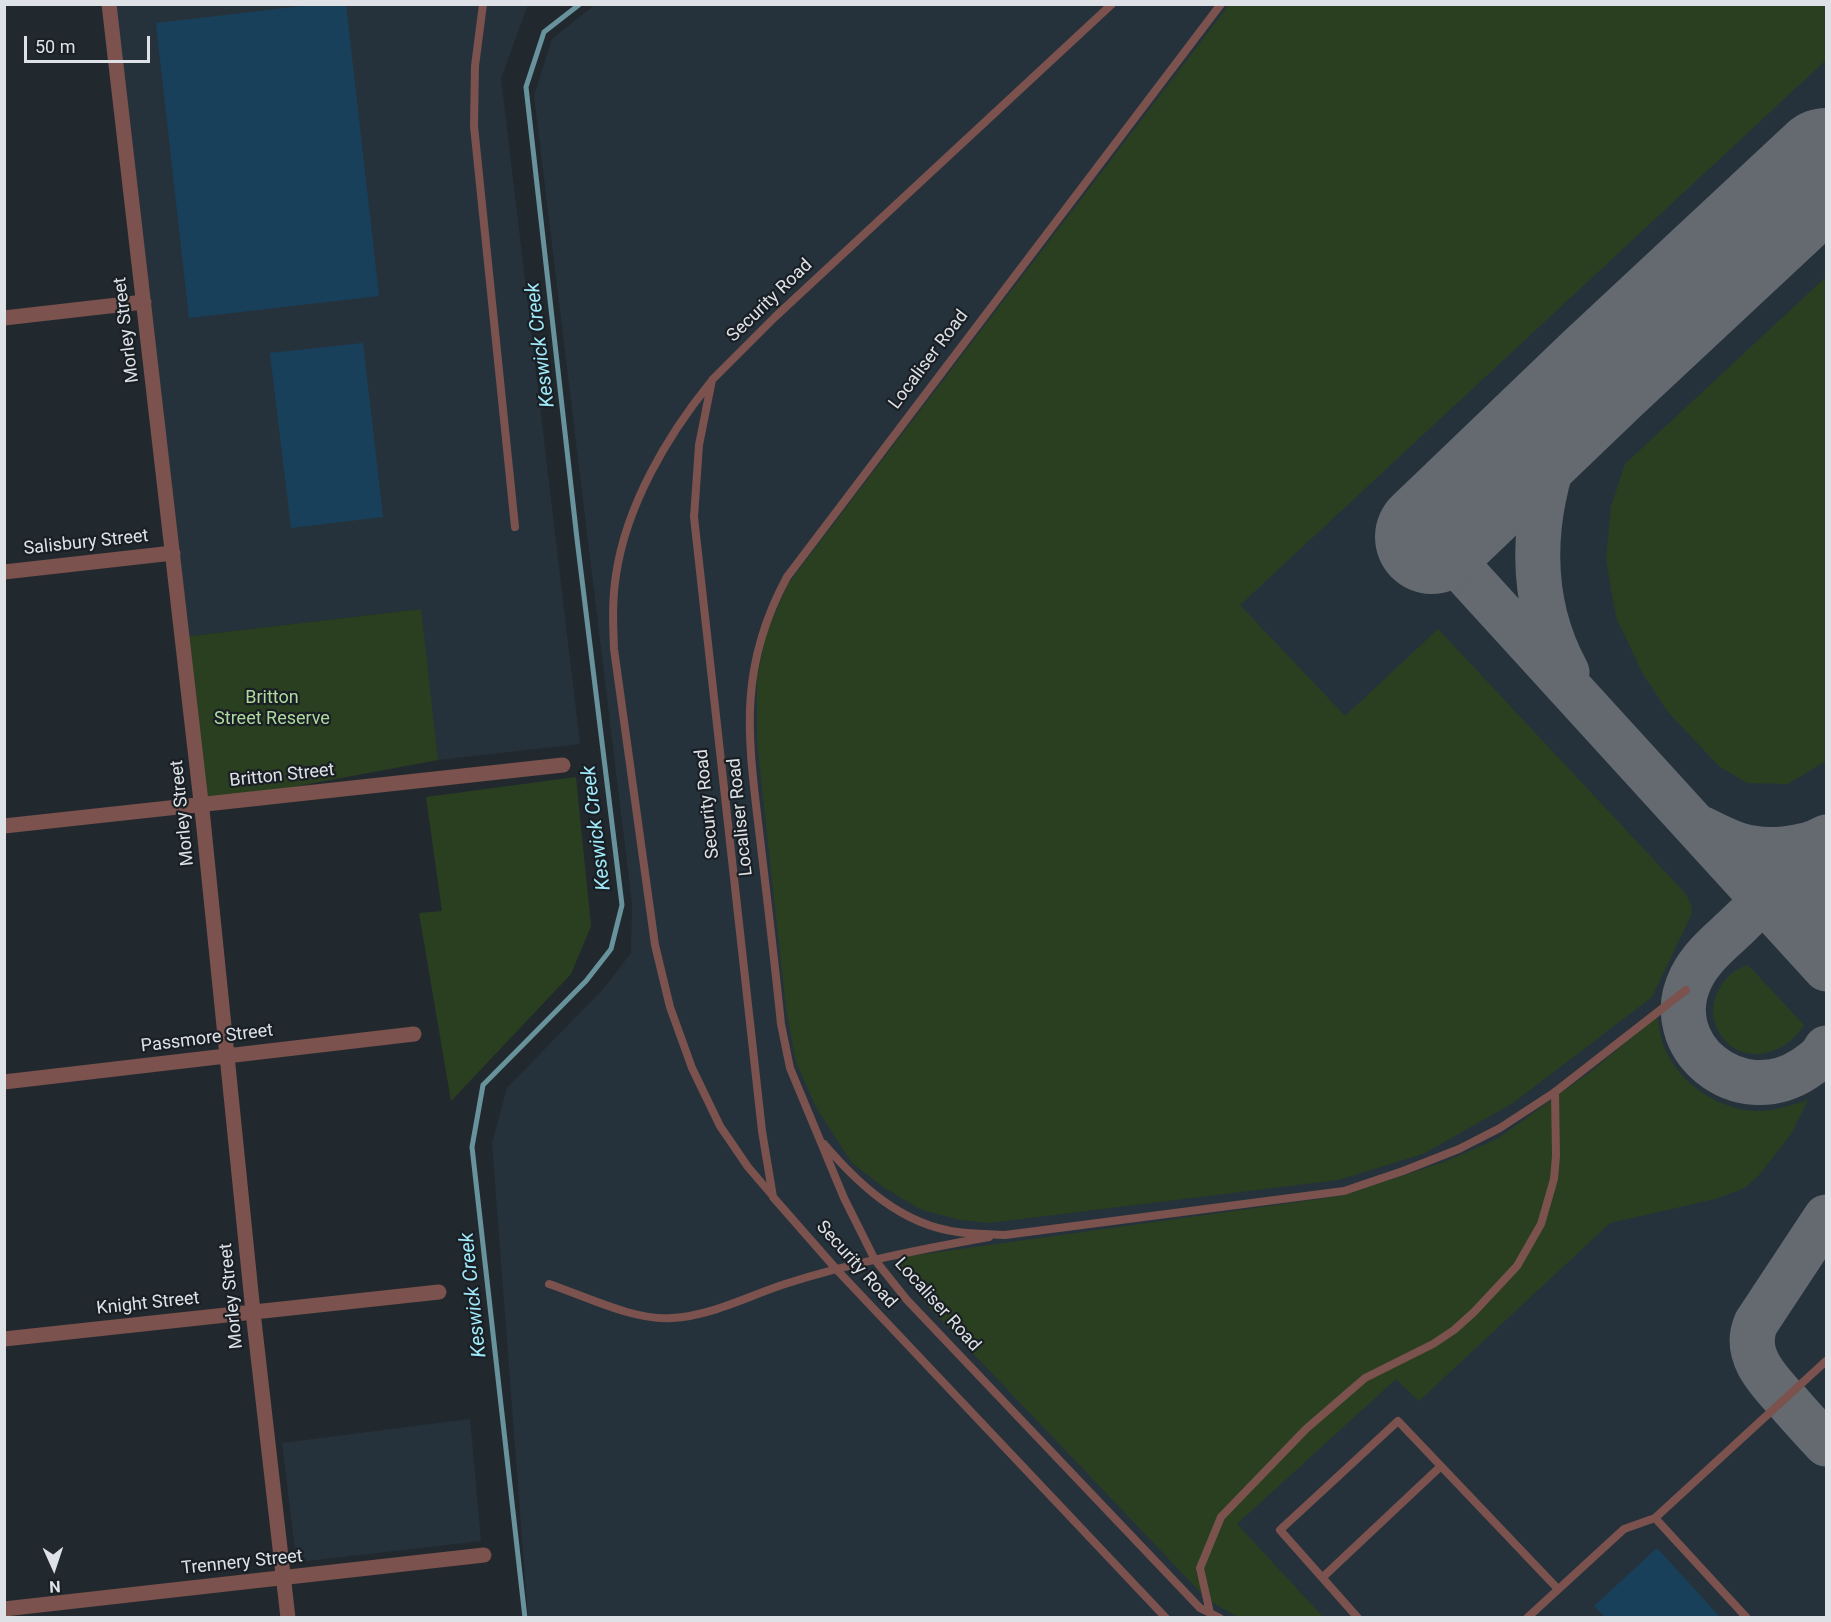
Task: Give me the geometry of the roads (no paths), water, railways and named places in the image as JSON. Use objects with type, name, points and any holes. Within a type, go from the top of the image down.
[{"type":"street","name":"Morley Street","points":[[109,4],[201,804],[253,1312],[288,1617]]},
{"type":"street","points":[[4,318],[144,302]]},
{"type":"street","name":"Salisbury Street","points":[[4,572],[172,553]]},
{"type":"street","name":"Britton Street","points":[[4,826],[563,765]]},
{"type":"street","name":"Passmore Street","points":[[4,1082],[414,1034]]},
{"type":"street","name":"Knight Street","points":[[4,1339],[439,1292]]},
{"type":"street","name":"Trennery Street","points":[[4,1609],[484,1555]]},
{"type":"lane","points":[[483,4],[475,66],[474,126],[515,527]]},
{"type":"lane","name":"Security Road","points":[[1112,4],[775,317],[712,380],[699,445],[695,483],[695,535],[762,1131],[773,1197],[837,1270],[1166,1617]]},
{"type":"lane","name":"Localiser Road","points":[[1220,1617],[1200,1608],[915,1308],[875,1260],[844,1198],[790,1068],[781,1024],[752,765],[749,708],[753,670],[761,633],[772,603],[787,577],[818,533],[1221,4]]},
{"type":"lane","points":[[712,380],[684,415],[639,498],[622,547],[616,575],[612,613],[614,649],[655,945],[670,1007],[692,1068],[720,1126],[748,1167],[773,1197]]},
{"type":"lane","points":[[549,1284],[621,1309],[647,1316],[671,1318],[702,1313],[786,1284],[875,1260],[1005,1235],[1344,1191],[1459,1149],[1500,1128],[1555,1092],[1686,990]]},
{"type":"lane","points":[[1210,1612],[1200,1568],[1221,1517],[1306,1429],[1365,1378],[1433,1344],[1454,1330],[1474,1312],[1516,1266],[1541,1224],[1554,1179],[1555,1092]]},
{"type":"lane","points":[[819,1138],[864,1187],[914,1219],[957,1232],[1005,1235]]},
{"type":"lane","points":[[1527,1617],[1624,1530],[1655,1518],[1827,1361]]},
{"type":"lane","points":[[1358,1617],[1280,1530],[1398,1422],[1557,1588]]},
{"type":"lane","points":[[1323,1577],[1441,1466]]},
{"type":"lane","points":[[1655,1518],[1747,1617]]},
{"type":"waterway","name":"Keswick Creek","points":[[525,1618],[472,1147],[483,1085],[586,981],[611,949],[622,905],[577,539],[526,87],[544,32],[580,4]]},
{"type":"park label","name":"Britton Street Reserve","points":[[272,708]]}]
